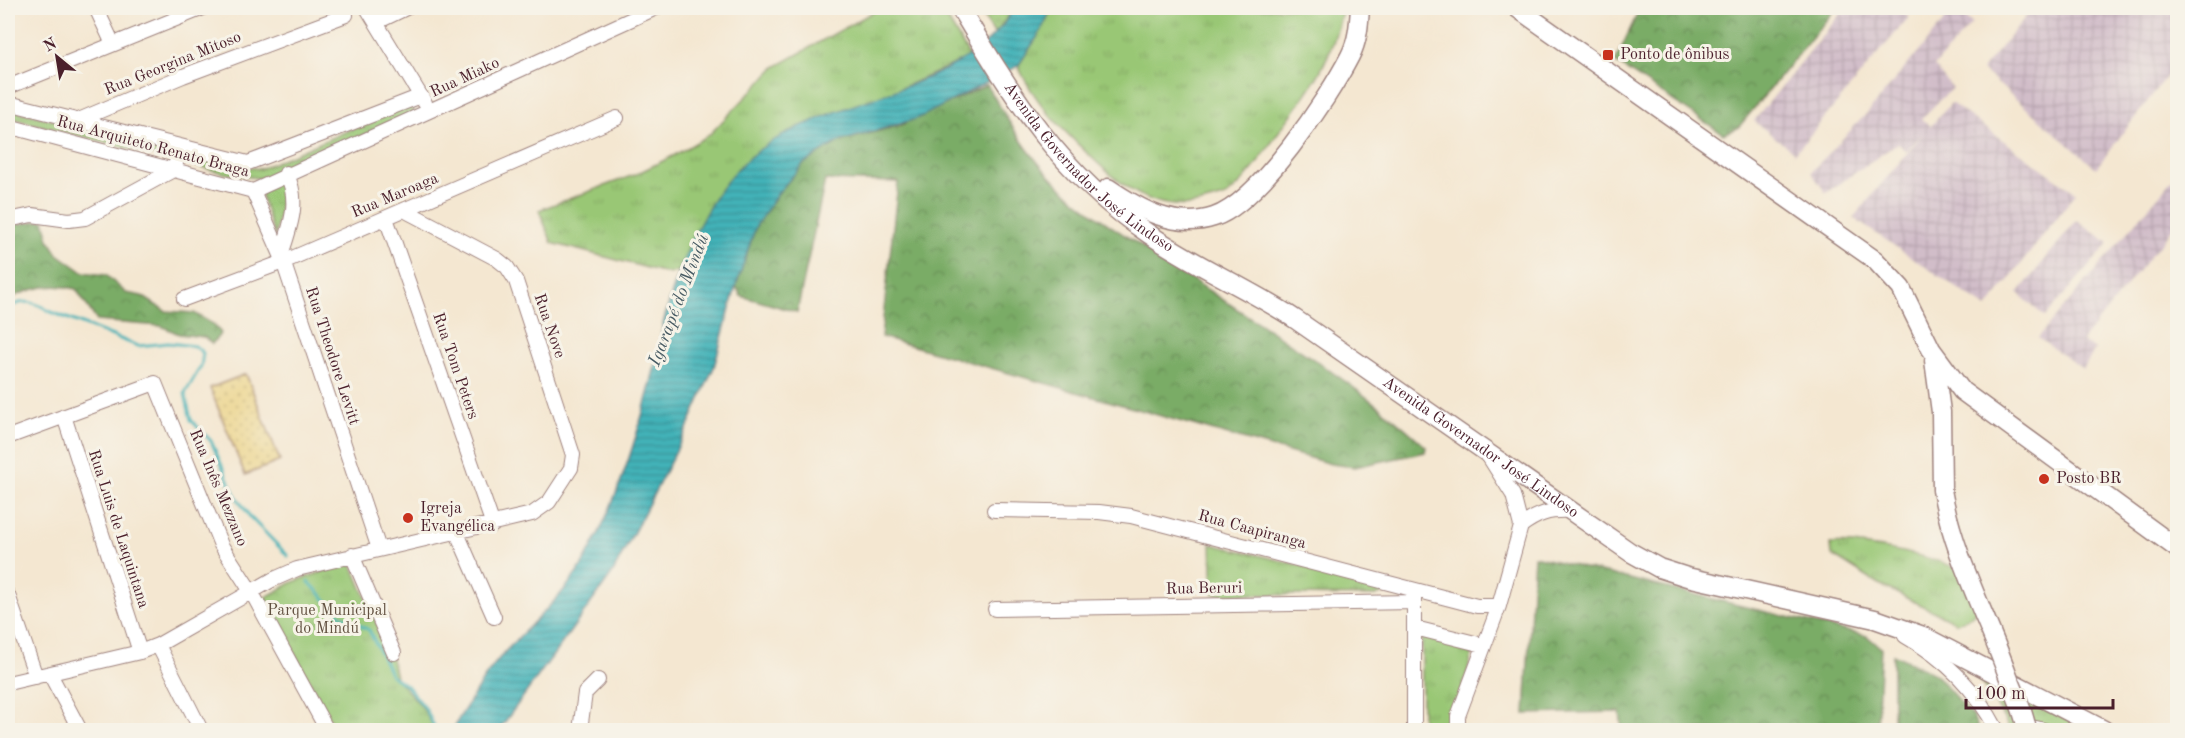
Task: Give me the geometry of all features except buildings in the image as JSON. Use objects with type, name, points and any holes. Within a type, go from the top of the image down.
[{"type":"main road","name":"Avenida Governador José Lindoso","points":[[960,8],[1013,97],[1080,178],[1149,234],[1271,303],[1630,552],[1659,568],[1716,584],[1875,619],[1923,636],[2104,730]]},
{"type":"main road","points":[[1042,134],[1134,206],[1164,218],[1187,222],[1213,217],[1235,206],[1253,192],[1315,112],[1350,56],[1356,41],[1360,8]]},
{"type":"main road","points":[[1525,10],[1589,60],[1875,260],[1901,288],[1931,349],[1962,391],[2178,549]]},
{"type":"main road","points":[[1931,349],[1941,412],[1942,490],[1947,519],[2027,730]]},
{"type":"street","points":[[96,8],[113,44]]},
{"type":"street","points":[[8,87],[203,8]]},
{"type":"street","points":[[367,8],[431,112]]},
{"type":"street","points":[[377,22],[406,8]]},
{"type":"street","name":"Rua Miako","points":[[286,173],[431,112],[656,8]]},
{"type":"street","name":"Rua Georgina Mitoso","points":[[81,119],[183,76],[345,15]]},
{"type":"street","points":[[8,103],[254,163],[422,96]]},
{"type":"street","name":"Rua Maroaga","points":[[184,299],[386,218],[617,118]]},
{"type":"street","name":"Rua Arquiteto Renato Braga","points":[[8,126],[175,168],[253,191],[286,173]]},
{"type":"street","points":[[8,220],[32,215],[69,220],[85,218],[175,168],[179,146]]},
{"type":"street","points":[[282,258],[295,201],[293,186],[286,173]]},
{"type":"street","name":"Rua Theodore Levitt","points":[[253,191],[282,258],[379,549]]},
{"type":"street","name":"Rua Nove","points":[[404,210],[497,259],[507,267],[516,281],[573,455],[571,468],[546,506],[532,514],[492,525]]},
{"type":"street","name":"Rua Tom Peters","points":[[386,218],[492,525]]},
{"type":"street","name":"Rua Inês Mezzano","points":[[64,416],[154,382],[214,531],[252,592],[327,730]]},
{"type":"street","points":[[9,432],[64,416]]},
{"type":"street","name":"Rua Luis de Laquintana","points":[[64,416],[140,652]]},
{"type":"street","points":[[1458,730],[1458,716],[1499,606],[1521,526],[1513,495],[1485,452]]},
{"type":"street","name":"Rua Caapiranga","points":[[994,510],[1099,512],[1131,516],[1413,596],[1477,606],[1499,606]]},
{"type":"street","points":[[1521,526],[1533,517],[1551,510],[1569,511]]},
{"type":"street","points":[[8,683],[140,652],[158,645],[297,569],[492,525]]},
{"type":"street","points":[[457,533],[494,617]]},
{"type":"street","points":[[352,555],[394,653]]},
{"type":"street","points":[[8,595],[36,677]]},
{"type":"street","points":[[1413,596],[1414,730]]},
{"type":"street","name":"Rua Beruri","points":[[995,609],[1413,596]]},
{"type":"street","points":[[1477,606],[1486,616],[1484,643]]},
{"type":"street","points":[[1875,619],[1920,645],[1956,672],[1971,689],[1997,730]]},
{"type":"street","points":[[1415,628],[1484,643]]},
{"type":"street","points":[[158,645],[201,730]]},
{"type":"street","points":[[50,674],[80,730]]},
{"type":"street","points":[[580,730],[585,693],[598,680]]},
{"type":"street","points":[[2027,730],[2036,728],[2044,730]]},
{"type":"shaded area","points":[[1845,8],[1899,8],[1909,17],[1795,153],[1754,121]]},
{"type":"shaded area","points":[[2033,8],[2177,8],[2177,63],[2096,168],[1982,70]]},
{"type":"shaded area","points":[[1954,9],[1972,23],[1934,66],[1952,88],[1921,119],[1931,126],[1951,103],[2076,193],[1987,308],[1853,218],[1923,134],[1906,151],[1898,143],[1826,193],[1811,172],[1869,111]]},
{"type":"shaded area","points":[[2177,174],[2177,223],[2082,341],[2095,350],[2083,369],[2038,338]]},
{"type":"shaded area","points":[[2077,220],[2109,243],[2045,317],[2018,293]]},
{"type":"green space","points":[[880,8],[941,8],[970,57],[886,95],[830,114],[776,140],[712,205],[680,270],[670,274],[552,243],[539,210],[634,175],[709,135],[775,67]]},
{"type":"green space","points":[[978,8],[1014,8],[995,35]]},
{"type":"green space","points":[[1052,8],[1343,8],[1320,73],[1245,178],[1223,197],[1191,205],[1174,205],[1143,196],[1115,178],[1058,124],[1024,79],[1018,66],[1040,33]]},
{"type":"green space","points":[[1640,8],[1836,8],[1738,128],[1723,134],[1615,62]]},
{"type":"green space","points":[[987,85],[1031,154],[1049,175],[1076,200],[1365,396],[1426,447],[1425,452],[1355,467],[1331,464],[881,337],[898,182],[825,180],[797,312],[741,296],[736,286],[756,226],[778,193],[803,164],[838,142],[901,125]]},
{"type":"green space","points":[[409,104],[415,113],[276,174],[283,190],[275,237],[261,195],[263,179],[223,173],[8,117],[8,109],[226,163],[260,169]]},
{"type":"green space","points":[[44,220],[49,240],[58,254],[83,272],[106,275],[126,293],[142,296],[165,311],[194,313],[213,324],[221,333],[212,344],[204,337],[179,334],[161,326],[97,321],[76,289],[67,287],[41,288],[24,292],[8,300],[8,226]]},
{"type":"green space","points":[[1211,544],[1383,585],[1383,593],[1375,596],[1213,594]]},
{"type":"green space","points":[[1831,544],[1880,548],[1941,562],[1966,575],[1982,598],[1973,615],[1957,623],[1878,584],[1832,555]]},
{"type":"green space","points":[[1534,556],[1867,636],[1881,648],[1877,730],[1622,730],[1620,712],[1525,714]]},
{"type":"green space","name":"Parque Municipal do Mindú","points":[[351,562],[392,659],[396,678],[422,707],[435,730],[336,730],[264,598],[293,582]]},
{"type":"green space","points":[[1422,634],[1468,649],[1472,655],[1456,712],[1456,730],[1422,730]]},
{"type":"green space","points":[[1893,654],[1935,674],[1973,717],[1979,730],[1893,730]]},
{"type":"green space","points":[[1974,673],[2089,730],[2010,730],[1994,700]]},
{"type":"sand","points":[[246,374],[280,461],[245,475],[210,388]]},
{"type":"water","name":"Igarapé do Mindú","points":[[1014,8],[1052,8],[1040,33],[1018,66],[919,118],[838,142],[803,164],[778,193],[756,226],[736,286],[714,367],[686,431],[612,574],[499,730],[453,730],[493,666],[569,583],[600,531],[637,433],[676,280],[702,220],[725,184],[738,168],[768,144],[804,125],[924,79],[960,61],[991,38]]},
{"type":"waterway","points":[[8,308],[24,302],[34,303],[138,346],[168,343],[195,346],[203,353],[201,366],[185,393],[191,420],[211,441],[234,493],[250,517],[288,556]]},
{"type":"waterway","points":[[309,582],[340,615],[369,630],[391,675],[408,687],[425,708],[436,730]]},
{"type":"place","name":"Ponto de ônibus","points":[[1608,55]]},
{"type":"place","name":"Posto BR","points":[[2044,479]]},
{"type":"place","name":"Igreja Evangélica","points":[[408,518]]}]
